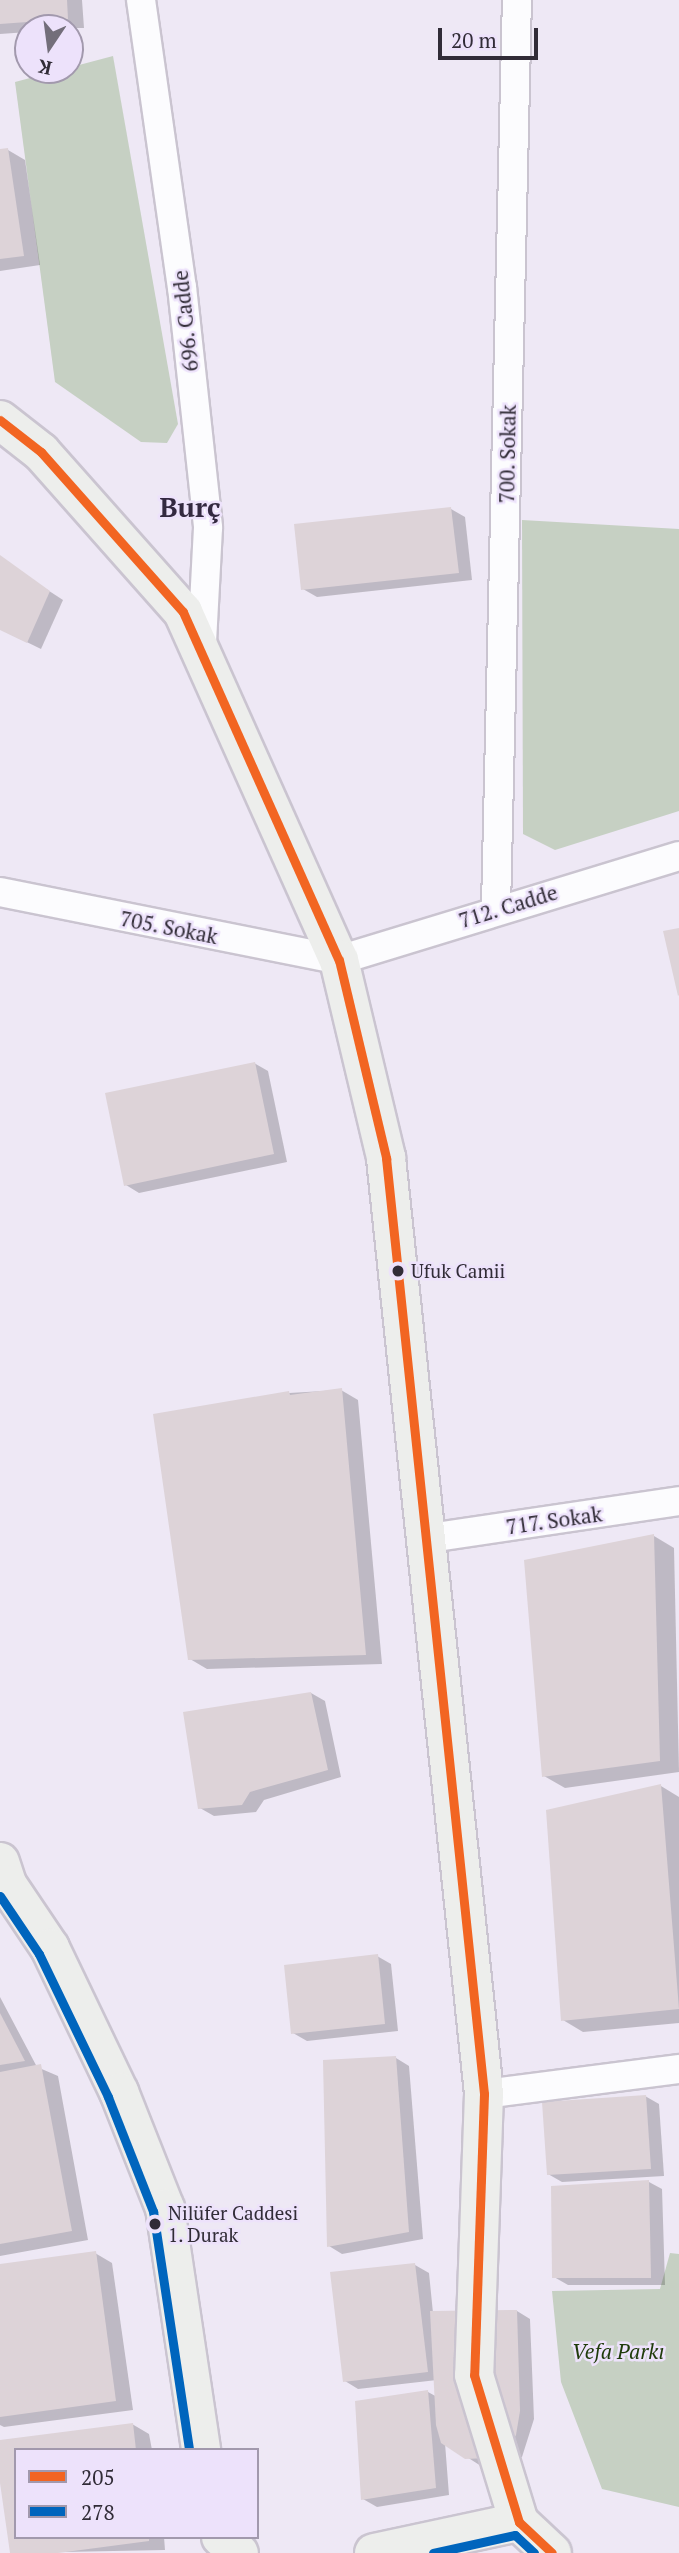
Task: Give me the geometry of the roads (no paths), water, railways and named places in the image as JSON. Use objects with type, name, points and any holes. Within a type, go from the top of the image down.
[{"type":"main road","points":[[0,420],[41,452],[183,612],[202,644],[339,960],[386,1158],[429,1538],[484,2094],[474,2375],[519,2522],[552,2553]]},
{"type":"main road","points":[[2,1877],[56,1960],[119,2092],[165,2208],[201,2448]]},
{"type":"main road","points":[[374,2553],[519,2522]]},
{"type":"main road","points":[[223,2539],[239,2553]]},
{"type":"street","name":"696. Cadde","points":[[141,0],[182,287],[208,528],[202,644]]},
{"type":"street","name":"700. Sokak","points":[[496,908],[517,0]]},
{"type":"street","name":"712. Cadde","points":[[339,960],[496,908],[679,856]]},
{"type":"street","name":"705. Sokak","points":[[0,892],[339,960]]},
{"type":"street","name":"717. Sokak","points":[[429,1538],[679,1501]]},
{"type":"street","points":[[484,2094],[679,2069]]},
{"type":"place","name":"Ufuk Camii","points":[[398,1271]]},
{"type":"place","name":"Nilüfer Caddesi 1. Durak","points":[[155,2224]]},
{"type":"district","name":"Burç","points":[[190,507]]},
{"type":"park label","name":"Vefa Parkı","points":[[618,2351]]}]
